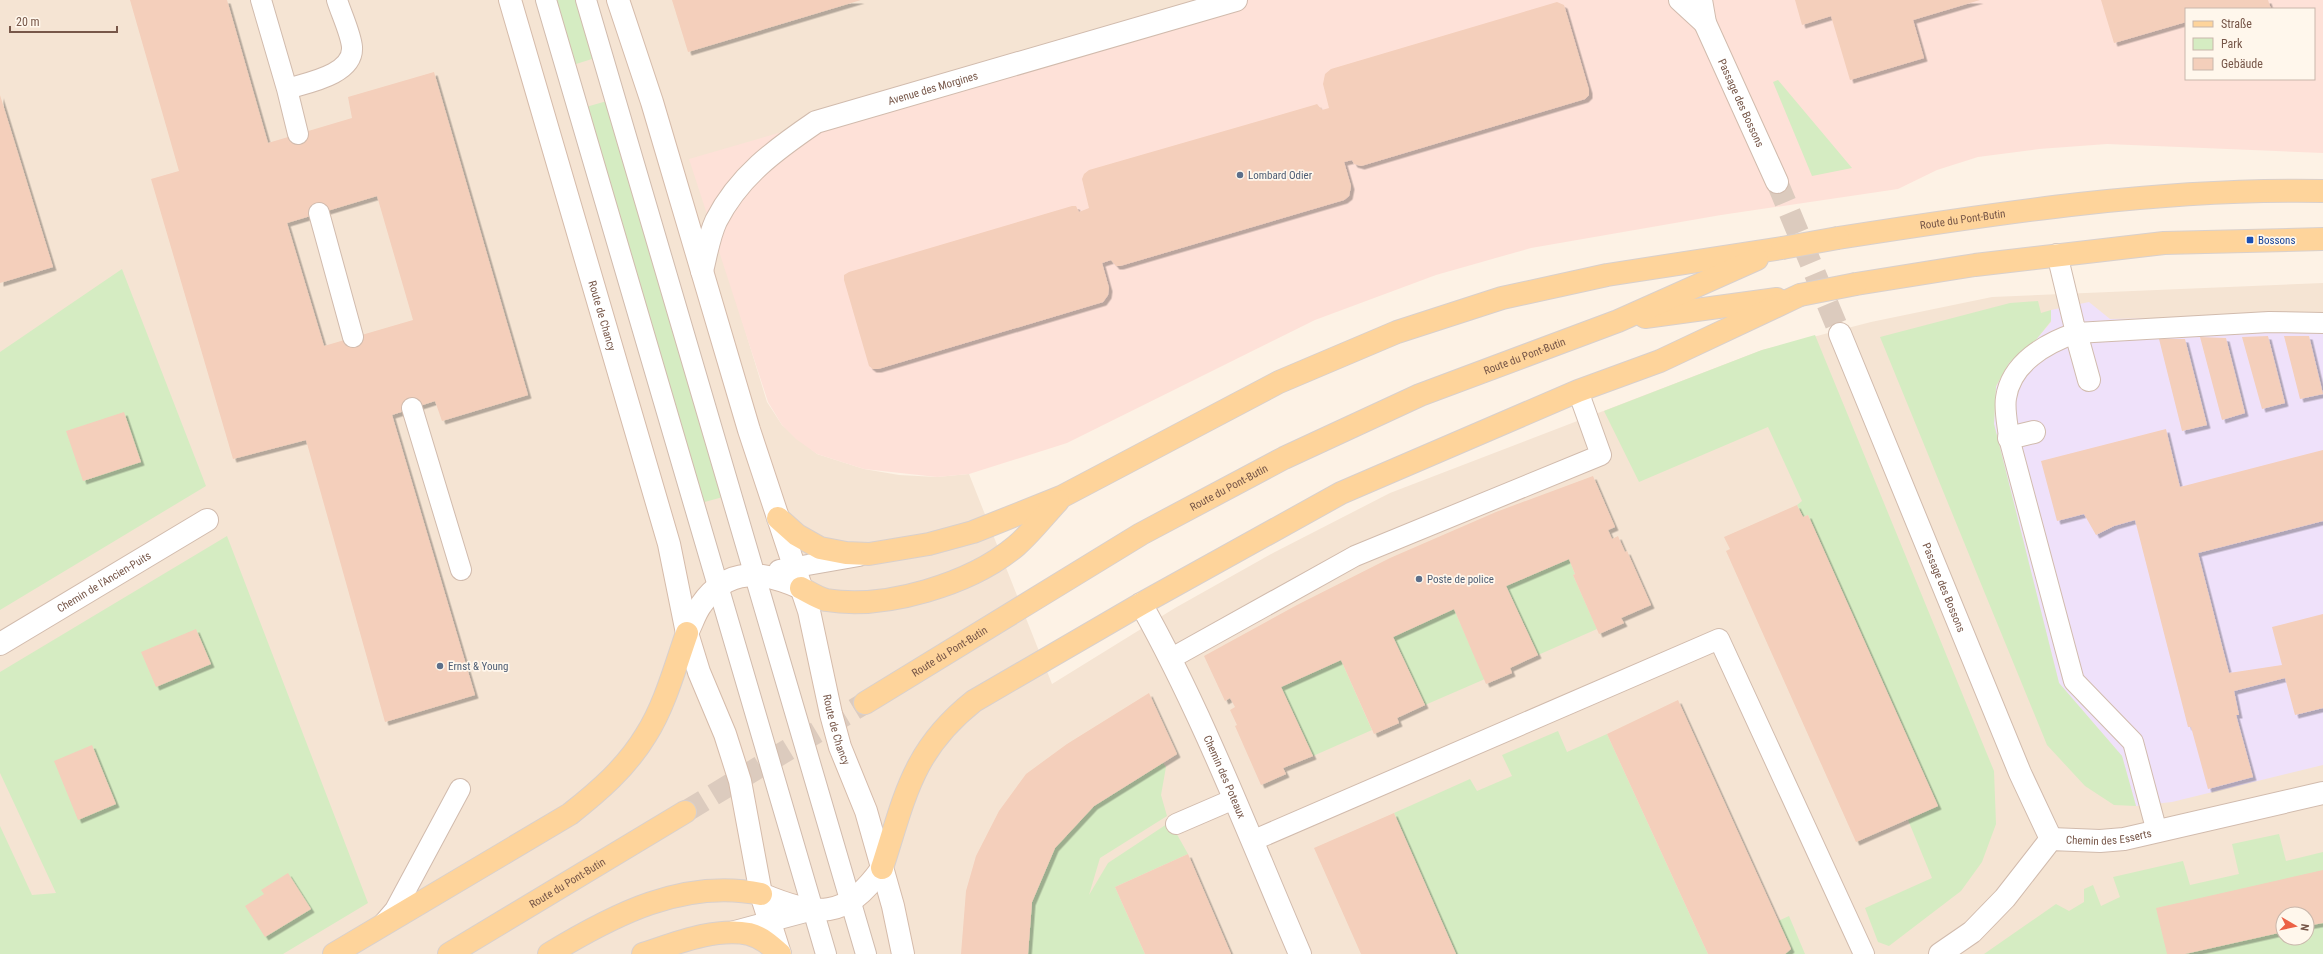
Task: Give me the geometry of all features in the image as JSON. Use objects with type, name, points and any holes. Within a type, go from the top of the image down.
[{"type":"main road","name":"Route du Pont-Butin","points":[[865,702],[1141,534],[1284,458],[1420,395],[1618,321],[1782,248],[1959,219],[2131,198],[2268,190],[2323,191]]},
{"type":"main road","name":"Route du Pont-Butin","points":[[1618,321],[1800,296],[1856,284],[1975,265],[2057,254],[2164,243],[2323,239]]},
{"type":"main road","points":[[778,518],[797,535],[820,548],[846,554],[869,554],[922,546],[974,532],[1061,497],[1279,382],[1397,332],[1502,298],[1607,275],[1782,248]]},
{"type":"main road","points":[[882,868],[910,781],[935,738],[955,716],[974,700],[1141,604],[1341,493],[1578,391],[1660,361],[1800,296]]},
{"type":"main road","points":[[801,588],[825,600],[874,602],[934,588],[962,578],[991,563],[1016,546],[1061,497]]},
{"type":"main road","points":[[334,954],[570,814],[614,778],[646,735],[660,707],[687,633]]},
{"type":"main road","name":"Route du Pont-Butin","points":[[449,954],[685,812]]},
{"type":"main road","points":[[549,954],[614,918],[661,899],[694,892],[725,889],[761,894]]},
{"type":"main road","points":[[643,954],[700,937],[731,932],[750,934],[766,942],[780,954]]},
{"type":"street","name":"Route de Chancy","points":[[510,0],[670,544],[687,633],[699,672],[725,734],[740,781],[761,894],[780,954]]},
{"type":"street","name":"Route de Chancy","points":[[618,0],[645,78],[748,430],[809,611],[840,747],[866,811],[893,906],[903,954]]},
{"type":"street","name":"Avenue des Morgines","points":[[702,271],[716,222],[737,187],[773,152],[816,122],[1236,0]]},
{"type":"street","name":"Passage des Bossons","points":[[1680,0],[1705,23]]},
{"type":"street","name":"Passage des Bossons","points":[[1701,0],[1705,23],[1778,182]]},
{"type":"street","points":[[2076,332],[2089,380]]},
{"type":"street","name":"Passage des Bossons","points":[[1840,334],[2020,773],[2051,839]]},
{"type":"street","points":[[2009,438],[2034,432]]},
{"type":"street","name":"Chemin de l'Ancien-Puits","points":[[0,644],[207,520]]},
{"type":"street","points":[[687,633],[701,606],[718,587],[735,578],[755,575],[777,577],[801,588]]},
{"type":"street","name":"Chemin des Poteaux","points":[[1141,604],[1170,659],[1234,799],[1300,954]]},
{"type":"street","name":"Chemin des Esserts","points":[[1940,954],[1972,932],[2005,898],[2051,839],[2100,841],[2124,839],[2323,793]]},
{"type":"street","points":[[761,894],[786,904],[813,910],[833,909],[851,902],[869,887],[882,868]]},
{"type":"lane","points":[[261,0],[298,134]]},
{"type":"lane","points":[[286,89],[331,76],[347,64],[352,48],[337,0]]},
{"type":"lane","points":[[546,0],[826,954]]},
{"type":"lane","points":[[586,0],[866,954]]},
{"type":"lane","points":[[320,213],[353,337]]},
{"type":"lane","points":[[2057,254],[2076,332]]},
{"type":"lane","points":[[2157,832],[2133,742],[2074,681],[2009,438],[2006,398],[2015,372],[2035,353],[2058,339],[2076,332],[2269,322],[2323,323]]},
{"type":"lane","points":[[1170,659],[1354,556],[1601,455],[1578,391]]},
{"type":"lane","points":[[412,408],[461,570]]},
{"type":"lane","points":[[755,575],[869,554]]},
{"type":"lane","points":[[1252,841],[1719,638],[1864,954]]},
{"type":"lane","points":[[380,926],[395,910],[460,789]]},
{"type":"lane","points":[[1176,824],[1234,799]]},
{"type":"lane","points":[[731,932],[813,910]]},
{"type":"shaded area","points":[[0,0],[1236,0],[734,294],[767,402],[782,425],[817,454],[864,469],[899,475],[937,477],[969,474],[1052,684],[1175,608],[1273,553],[1390,493],[1762,350],[1871,322],[1992,297],[2323,283],[2323,954],[0,954]]},
{"type":"shaded area","points":[[1236,0],[2323,0],[2323,153],[2107,144],[2039,149],[1978,157],[1937,170],[1898,189],[1721,215],[1531,248],[1436,275],[1315,320],[1067,443],[969,474],[937,477],[864,469],[817,454],[796,439],[782,425],[768,402],[689,159]]},
{"type":"shaded area","points":[[2089,302],[2110,319],[2323,315],[2323,765],[2172,802],[2136,806],[2122,756],[2059,683],[1994,424],[1996,387],[2009,363],[2035,341],[2051,322],[2051,310]]},
{"type":"green space","points":[[554,0],[578,0],[595,58],[573,65]]},
{"type":"green space","points":[[1778,80],[1852,168],[1812,176],[1773,82]]},
{"type":"green space","points":[[607,101],[723,497],[701,503],[586,107]]},
{"type":"green space","points":[[122,269],[206,486],[0,610],[0,352]]},
{"type":"green space","points":[[2038,301],[2041,313],[2051,310],[2051,321],[2035,341],[2009,363],[1996,386],[1994,424],[2059,683],[2122,756],[2136,806],[2114,805],[2085,786],[2047,745],[1880,337],[2010,303]]},
{"type":"green space","points":[[1815,335],[1994,771],[1996,824],[1982,862],[1961,891],[1889,946],[1878,942],[1865,908],[1932,878],[1908,820],[1938,806],[1808,515],[1803,517],[1797,505],[1802,501],[1768,427],[1639,482],[1604,411],[1762,350]]},
{"type":"green space","points":[[227,536],[368,903],[283,954],[0,954],[0,826],[32,895],[56,893],[0,773],[0,672]]},
{"type":"green space","points":[[1569,559],[1575,574],[1573,575],[1597,629],[1538,655],[1506,586]]},
{"type":"green space","points":[[1454,609],[1485,679],[1425,705],[1393,637]]},
{"type":"green space","points":[[1341,660],[1372,730],[1313,756],[1281,687]]},
{"type":"green space","points":[[1558,731],[1567,752],[1607,734],[1708,954],[1456,954],[1394,813],[1470,779],[1477,791],[1512,776],[1502,755]]},
{"type":"green space","points":[[1163,763],[1166,767],[1161,795],[1167,816],[1100,858],[1089,895],[1108,863],[1170,822],[1188,854],[1115,887],[1145,954],[1028,954],[1032,902],[1055,848],[1094,806]]},
{"type":"green space","points":[[2279,834],[2286,861],[2323,852],[2323,954],[1984,954],[2056,904],[2069,911],[2084,902],[2084,889],[2093,885],[2101,906],[2120,897],[2113,877],[2183,861],[2190,885],[2239,874],[2232,844]]},
{"type":"green space","points":[[1789,916],[1805,954],[1785,954],[1791,949],[1778,921]]},
{"type":"building","points":[[130,0],[227,0],[268,143],[352,118],[348,97],[434,72],[528,395],[442,421],[435,401],[392,415],[475,695],[385,722],[306,440],[233,459],[151,179],[179,171]],"holes":[[[377,196],[413,320],[324,346],[287,223]]]},
{"type":"building","points":[[672,0],[861,0],[688,52]]},
{"type":"building","points":[[1795,0],[1980,0],[1913,20],[1924,58],[1850,80],[1831,16],[1802,25]]},
{"type":"building","points":[[2101,0],[2268,0],[2271,8],[2185,8],[2185,22],[2114,43]]},
{"type":"building","points":[[1557,2],[1564,5],[1589,90],[1589,95],[1585,99],[1361,166],[1354,164],[1352,160],[1344,162],[1351,186],[1349,196],[1344,200],[1120,266],[1116,266],[1111,260],[1102,263],[1109,288],[1108,295],[1103,302],[878,369],[873,369],[869,366],[844,280],[844,275],[849,272],[1072,206],[1076,206],[1079,212],[1089,208],[1082,179],[1084,174],[1089,170],[1317,104],[1322,110],[1329,108],[1323,84],[1325,74],[1331,69]]},
{"type":"building","points":[[0,95],[53,267],[0,283]]},
{"type":"building","points":[[2268,336],[2285,403],[2262,409],[2242,337]]},
{"type":"building","points":[[2284,336],[2309,336],[2323,394],[2300,399]]},
{"type":"building","points":[[2200,337],[2226,338],[2245,413],[2222,420]]},
{"type":"building","points":[[2159,339],[2185,339],[2207,425],[2182,431]]},
{"type":"building","points":[[124,412],[141,462],[83,481],[66,431]]},
{"type":"building","points":[[2166,429],[2180,487],[2323,450],[2323,521],[2198,553],[2229,673],[2282,665],[2272,627],[2323,614],[2323,708],[2295,715],[2285,678],[2234,691],[2239,715],[2236,715],[2253,777],[2208,789],[2191,727],[2188,727],[2135,520],[2114,526],[2096,535],[2084,514],[2057,521],[2041,461]]},
{"type":"building","points":[[1593,476],[1615,527],[1608,530],[1612,539],[1618,536],[1625,552],[1627,551],[1651,605],[1621,618],[1624,623],[1599,634],[1573,575],[1575,574],[1569,559],[1506,586],[1538,655],[1510,668],[1512,673],[1486,684],[1454,609],[1393,637],[1425,705],[1397,718],[1399,723],[1374,734],[1341,660],[1281,687],[1313,756],[1283,768],[1286,774],[1261,785],[1235,726],[1237,725],[1230,710],[1235,707],[1230,698],[1225,701],[1204,656],[1297,605],[1390,558],[1496,512]]},
{"type":"building","points":[[1797,505],[1803,517],[1808,515],[1938,806],[1856,842],[1726,551],[1730,549],[1724,537]]},
{"type":"building","points":[[196,629],[211,664],[156,687],[141,652]]},
{"type":"building","points":[[1149,693],[1177,754],[1094,806],[1055,848],[1032,902],[1028,954],[961,954],[966,891],[976,856],[999,811],[1026,774],[1067,744]]},
{"type":"building","points":[[1678,700],[1791,949],[1785,954],[1708,954],[1607,734]]},
{"type":"building","points":[[92,745],[116,804],[78,820],[54,761]]},
{"type":"building","points":[[1394,813],[1456,954],[1361,954],[1314,848]]},
{"type":"building","points":[[1188,854],[1231,954],[1145,954],[1115,887]]},
{"type":"building","points":[[2323,870],[2323,923],[2315,924],[2315,906],[2275,906],[2275,934],[2185,954],[2167,954],[2156,908]]},
{"type":"building","points":[[288,873],[311,909],[265,937],[245,906],[264,894],[261,890]]},
{"type":"tunnel","points":[[1777,182],[1840,334]]},
{"type":"tunnel","points":[[685,812],[865,703]]},
{"type":"place","name":"Lombard Odier","points":[[1240,175]]},
{"type":"place","name":"Bossons","points":[[2250,240]]},
{"type":"place","name":"Poste de police","points":[[1419,579]]},
{"type":"place","name":"Ernst & Young","points":[[440,666]]}]
